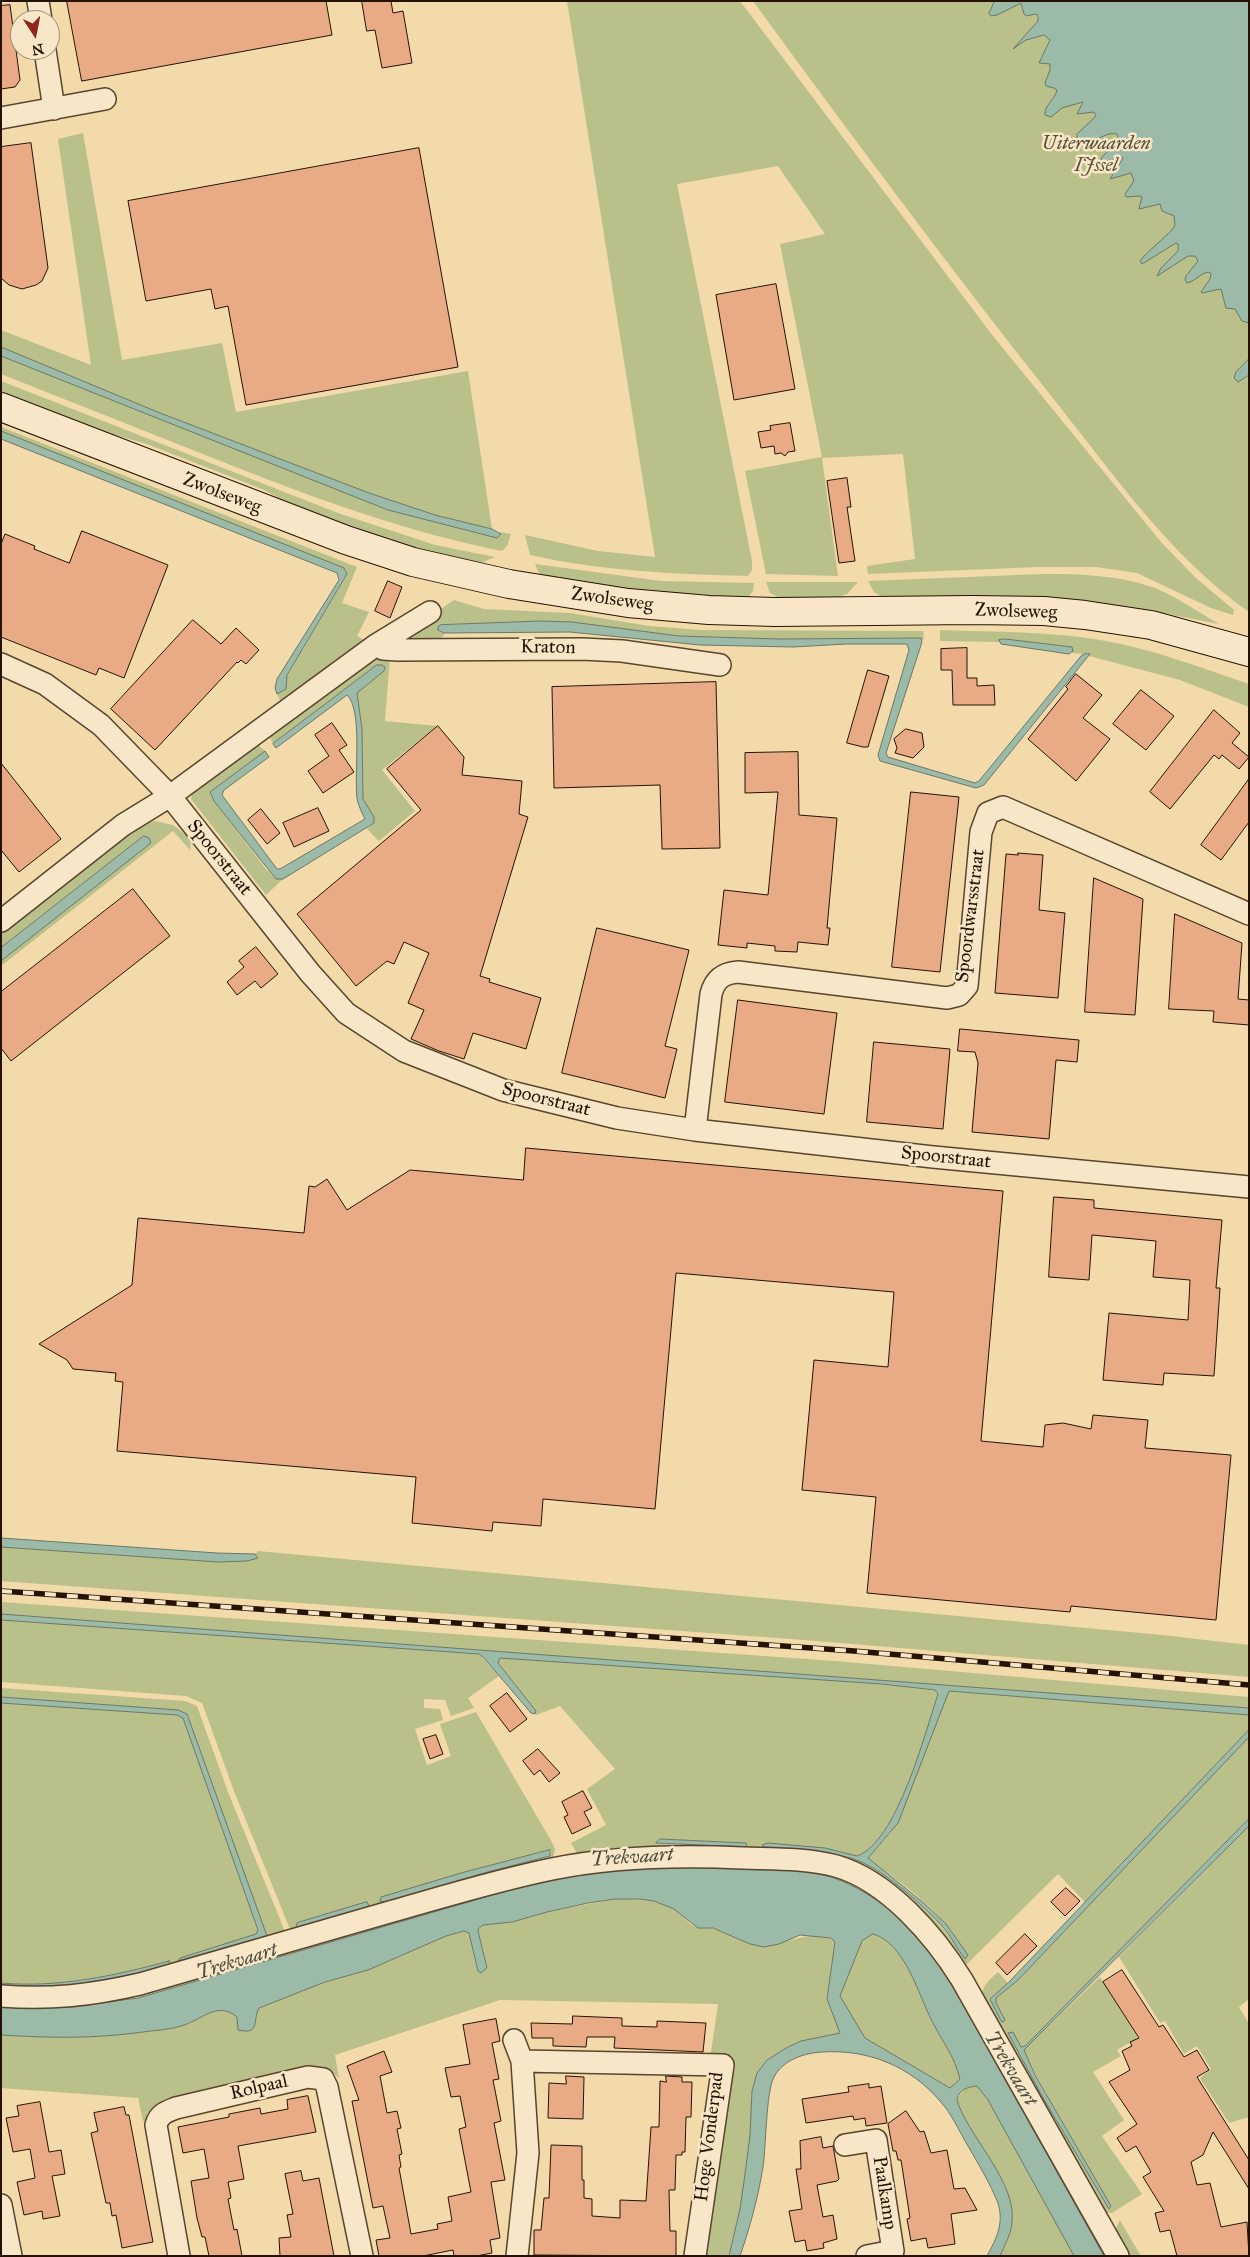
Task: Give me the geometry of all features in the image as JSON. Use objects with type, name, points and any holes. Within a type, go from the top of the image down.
[{"type":"main road","name":"Zwolseweg","points":[[1,407],[346,540],[412,562],[508,584],[628,603],[709,610],[775,612],[1044,611],[1151,625],[1249,652]]},
{"type":"street","points":[[47,60],[54,109]]},
{"type":"street","points":[[1,118],[105,99]]},
{"type":"street","points":[[1,921],[123,826],[170,796],[376,645],[430,612]]},
{"type":"street","name":"Kraton","points":[[376,645],[383,649],[398,650],[582,649],[622,651],[720,665]]},
{"type":"street","name":"Spoorstraat","points":[[1,664],[45,684],[101,725],[170,796],[310,973],[346,1013],[404,1052],[503,1090],[617,1118],[695,1130],[933,1157],[1249,1187]]},
{"type":"street","name":"Spoordwarsstraat","points":[[695,1130],[711,994],[713,985],[722,976],[738,972],[947,998],[959,995],[967,986],[981,832],[988,813],[1003,807],[1249,914]]},
{"type":"street","points":[[1,1996],[49,1999],[103,1992],[140,1984],[434,1900],[554,1868],[621,1860],[683,1856],[809,1861],[836,1866],[875,1886],[912,1916],[940,1946],[962,1980],[1118,2256]]},
{"type":"street","points":[[514,2040],[522,2061],[528,2153],[517,2256]]},
{"type":"street","name":"Hoge Vonderpad","points":[[522,2061],[723,2065],[695,2256]]},
{"type":"street","name":"Rolpaal","points":[[179,2256],[156,2125],[158,2118],[165,2112],[176,2108],[308,2077],[316,2077],[322,2079],[327,2087],[362,2256]]},
{"type":"street","name":"Paalkamp","points":[[845,2146],[876,2140],[893,2251],[867,2256]]},
{"type":"street","points":[[1,2205],[11,2256]]},
{"type":"green space","points":[[567,1],[740,1],[993,336],[1161,542],[1196,578],[1234,610],[1233,615],[1211,608],[1137,573],[1096,567],[1038,567],[868,574],[867,566],[915,559],[903,454],[822,458],[838,576],[766,574],[745,471],[822,457],[780,244],[825,234],[778,166],[677,184],[752,561],[752,570],[748,576],[666,573],[584,565],[530,555],[525,535],[598,551],[655,557]]},
{"type":"green space","name":"Uiterwaarden IJssel","points":[[753,1],[1249,1],[1249,612],[1193,566],[1119,483],[938,250]]},
{"type":"green space","points":[[83,133],[122,360],[222,343],[236,412],[468,371],[492,529],[435,515],[369,493],[160,413],[1,347],[1,330],[91,365],[58,139]]},
{"type":"green space","points":[[1,356],[388,510],[497,538],[501,534],[499,532],[511,534],[507,546],[502,551],[433,535],[366,514],[233,466],[1,374]]},
{"type":"green space","points":[[1,381],[338,513],[435,545],[495,557],[478,564],[372,538],[292,505],[262,489],[147,444],[70,422],[1,395]]},
{"type":"green space","points":[[1,427],[357,567],[342,603],[369,612],[357,636],[368,642],[350,651],[281,702],[277,694],[286,688],[285,679],[347,575],[344,568],[1,431]]},
{"type":"green space","points":[[535,564],[661,581],[754,583],[753,591],[747,598],[672,597],[548,580],[539,573]]},
{"type":"green space","points":[[1043,574],[1100,576],[1128,580],[1155,588],[1219,624],[1152,611],[888,600],[874,592],[868,581]]},
{"type":"green space","points":[[766,582],[858,582],[847,594],[827,601],[785,601],[770,593]]},
{"type":"green space","points":[[454,600],[484,609],[570,613],[649,626],[699,630],[923,631],[924,638],[922,641],[921,638],[779,639],[679,636],[559,621],[440,625],[441,632],[445,633],[439,641],[404,642],[398,638]]},
{"type":"green space","points":[[940,630],[1064,635],[1106,641],[1142,649],[1249,684],[1249,707],[1180,680],[1089,656],[1088,652],[1082,654],[1072,653],[1072,647],[1005,639],[1000,640],[1000,642],[940,641]]},
{"type":"green space","points":[[390,656],[385,721],[437,726],[382,770],[415,811],[379,841],[367,829],[374,823],[374,820],[363,799],[362,729],[357,693],[384,671],[385,667],[383,665],[377,665],[273,744],[269,735],[373,658]]},
{"type":"green space","points":[[254,746],[259,746],[265,751],[210,792],[214,801],[266,869],[276,879],[283,879],[266,895],[191,799],[192,794]]},
{"type":"green space","points":[[155,821],[173,825],[191,839],[190,850],[173,831],[1,966],[1,961],[144,836],[1,948],[1,932],[142,824]]},
{"type":"green space","points":[[1,1547],[218,1562],[257,1558],[255,1554],[258,1551],[1162,1635],[1249,1645],[1249,1677],[804,1640],[1,1581]]},
{"type":"green space","points":[[1,1602],[835,1661],[1249,1697],[1249,1708],[1,1614]]},
{"type":"green space","points":[[1,1620],[479,1654],[499,1676],[468,1698],[474,1708],[451,1716],[445,1700],[424,1699],[424,1708],[440,1709],[443,1720],[415,1729],[427,1765],[451,1756],[440,1724],[476,1712],[553,1844],[555,1849],[552,1863],[292,1934],[234,1791],[202,1703],[186,1696],[1,1682]],"holes":[[[550,1850],[550,1857],[491,1871],[382,1903],[461,1873]]]},
{"type":"green space","points":[[503,1657],[882,1684],[938,1691],[939,1694],[908,1784],[885,1830],[871,1846],[857,1856],[825,1848],[764,1847],[836,1854],[859,1861],[872,1868],[887,1877],[917,1902],[944,1930],[963,1956],[954,1935],[935,1912],[913,1892],[868,1858],[892,1831],[949,1691],[1249,1715],[1249,1730],[1085,1902],[1058,1874],[963,1966],[857,1871],[578,1855],[571,1843],[606,1825],[587,1789],[615,1769],[560,1706],[536,1715],[536,1711],[498,1663],[499,1659]],"holes":[[[660,1839],[746,1843],[746,1846],[658,1844]]]},
{"type":"green space","points":[[1,1688],[185,1701],[197,1706],[228,1792],[286,1934],[285,1936],[139,1980],[103,1988],[49,1995],[1,1992],[1,1988],[30,1990],[83,1986],[152,1972],[171,1964],[169,1961],[86,1980],[44,1984],[1,1983],[1,1703],[177,1715],[183,1718],[258,1930],[256,1934],[180,1958],[178,1961],[181,1963],[266,1936],[187,1714],[178,1710],[1,1697]]},
{"type":"green space","points":[[1249,1736],[1249,1819],[1025,2046],[1021,2047],[1008,2033],[1042,2096],[1109,2209],[1111,2206],[1035,2074],[1024,2050],[1100,1977],[1138,2038],[1117,2050],[1121,2056],[1093,2072],[1124,2120],[1102,2136],[1142,2194],[1112,2213],[1105,2212],[981,2001],[983,1988],[998,1972],[1008,1983],[990,1999],[1005,2020],[996,2003],[996,1998],[1018,1980]]},
{"type":"green space","points":[[1249,1826],[1249,1999],[1239,2007],[1249,2024],[1249,2117],[1229,2123],[1200,2078],[1211,2069],[1197,2046],[1184,2054],[1165,2021],[1160,2023],[1119,1957]]},
{"type":"green space","points":[[615,1899],[646,1900],[661,1903],[678,1912],[690,1924],[696,1927],[714,1929],[750,1944],[771,1944],[817,1935],[827,1937],[835,1942],[827,1999],[840,2033],[801,2041],[785,2048],[767,2060],[757,2073],[752,2091],[750,2135],[740,2209],[729,2256],[703,2256],[728,2060],[710,2059],[718,2004],[500,2000],[335,2055],[339,2078],[328,2069],[318,2067],[157,2106],[152,2110],[148,2120],[143,2121],[138,2098],[1,2088],[1,2035],[72,2037],[125,2034],[177,2027],[216,2011],[230,2012],[237,2017],[238,2030],[256,2014],[259,2008],[325,1982],[368,1970],[446,1936],[464,1931],[469,1933],[478,1971],[482,1973],[487,1968],[478,1929],[483,1925],[512,1922],[547,1912]]},
{"type":"green space","points":[[872,1934],[883,1939],[902,1958],[916,1984],[932,2021],[958,2071],[960,2079],[950,2088],[865,2038],[840,1996],[862,1941]]},
{"type":"green space","points":[[977,2086],[988,2100],[1074,2256],[1000,2256],[1012,2224],[1012,2208],[1000,2176],[962,2114],[957,2099],[966,2087]]},
{"type":"green space","points":[[1120,2220],[1141,2256],[1124,2256],[1113,2235]]},
{"type":"shaded area","points":[[995,1],[1249,1],[1249,323],[1242,321],[1235,309],[1226,308],[1221,289],[1201,292],[1210,279],[1211,274],[1209,272],[1187,283],[1185,280],[1186,276],[1198,261],[1195,256],[1188,256],[1157,276],[1161,268],[1178,251],[1178,244],[1176,243],[1142,264],[1140,261],[1144,256],[1172,230],[1175,225],[1174,216],[1162,211],[1160,204],[1139,209],[1142,197],[1126,197],[1125,194],[1134,181],[1131,173],[1110,179],[1123,158],[1121,156],[1102,163],[1101,161],[1102,157],[1119,140],[1117,134],[1106,135],[1088,142],[1077,140],[1077,134],[1096,116],[1094,112],[1077,114],[1083,102],[1062,108],[1051,117],[1045,115],[1046,108],[1057,90],[1046,86],[1045,83],[1050,70],[1050,64],[1039,63],[1050,40],[1044,35],[1026,40],[1013,49],[1038,21],[1038,16],[1036,14],[1026,16],[1021,3],[991,16],[989,14]]},
{"type":"shaded area","points":[[1,347],[160,413],[369,493],[435,515],[492,529],[501,534],[497,538],[388,510],[1,356]]},
{"type":"shaded area","points":[[1249,359],[1249,375],[1238,382],[1234,378],[1236,372]]},
{"type":"shaded area","points":[[1,431],[344,568],[347,574],[287,675],[286,689],[277,694],[275,688],[277,679],[339,580],[337,573],[1,439]]},
{"type":"shaded area","points":[[540,621],[572,622],[679,636],[779,639],[921,638],[922,642],[886,753],[888,757],[975,783],[979,781],[1081,656],[1086,653],[1090,654],[984,785],[976,788],[880,761],[878,755],[909,650],[907,644],[846,644],[793,647],[700,645],[570,632],[444,633],[438,630],[440,625]]},
{"type":"shaded area","points":[[1005,639],[1072,647],[1073,651],[1069,654],[1001,644],[999,640]]},
{"type":"shaded area","points":[[377,665],[385,667],[384,671],[357,693],[362,729],[363,799],[374,817],[374,823],[283,879],[276,879],[214,801],[210,792],[265,751],[269,757],[224,790],[222,795],[277,869],[365,819],[357,798],[355,714],[352,703],[347,695],[276,748],[273,744]]},
{"type":"shaded area","points":[[144,836],[149,838],[151,843],[1,961],[1,948]]},
{"type":"shaded area","points":[[1,1538],[255,1554],[258,1558],[247,1561],[218,1562],[1,1547]]},
{"type":"shaded area","points":[[1,1614],[1249,1708],[1249,1715],[949,1691],[898,1823],[868,1858],[925,1904],[946,1924],[968,1955],[965,1959],[946,1931],[926,1909],[904,1890],[870,1866],[836,1854],[764,1847],[762,1845],[768,1843],[825,1848],[857,1856],[871,1847],[885,1830],[908,1784],[938,1694],[935,1690],[882,1684],[500,1658],[498,1663],[536,1711],[535,1714],[531,1713],[479,1654],[1,1620]]},
{"type":"shaded area","points":[[1,1697],[178,1710],[187,1714],[267,1936],[178,1961],[180,1958],[256,1934],[258,1930],[183,1718],[177,1715],[1,1703]]},
{"type":"shaded area","points":[[1249,1730],[1249,1737],[1018,1980],[996,1998],[996,2003],[1005,2020],[1001,2021],[990,1999],[1008,1983]]},
{"type":"shaded area","points":[[1249,1819],[1249,1826],[1024,2050],[1035,2075],[1111,2206],[1109,2209],[1042,2096],[1008,2033],[1013,2032],[1021,2047],[1025,2046]]},
{"type":"shaded area","points":[[660,1839],[747,1844],[745,1847],[656,1843]]},
{"type":"shaded area","points":[[550,1850],[550,1856],[385,1902],[380,1901],[381,1897],[461,1873]]},
{"type":"shaded area","points":[[694,1864],[774,1868],[820,1874],[849,1884],[877,1901],[903,1921],[924,1943],[949,1980],[1104,2256],[1074,2256],[988,2100],[977,2086],[965,2089],[960,2093],[957,2099],[959,2106],[1001,2178],[1012,2208],[1012,2223],[1009,2236],[1000,2256],[987,2256],[994,2243],[1000,2224],[998,2203],[955,2123],[940,2101],[915,2078],[887,2062],[856,2053],[822,2052],[795,2058],[783,2066],[774,2077],[769,2094],[763,2167],[759,2190],[740,2256],[729,2256],[740,2209],[750,2135],[752,2091],[757,2073],[767,2060],[786,2048],[801,2041],[840,2033],[827,1999],[835,1942],[831,1938],[800,1935],[779,1944],[764,1947],[750,1944],[713,1928],[698,1928],[674,1909],[654,1901],[615,1899],[547,1912],[512,1922],[483,1925],[478,1929],[487,1968],[481,1973],[478,1971],[469,1933],[464,1931],[446,1936],[368,1970],[325,1982],[259,2008],[255,2026],[250,2030],[238,2030],[237,2017],[230,2012],[216,2011],[176,2027],[124,2034],[72,2037],[1,2035],[1,2007],[70,2007],[138,1998],[537,1882]],"holes":[[[873,1934],[884,1939],[902,1958],[932,2021],[955,2063],[960,2079],[950,2088],[865,2038],[840,1996],[862,1941]]]},
{"type":"shaded area","points":[[367,1902],[369,1906],[365,1908],[299,1927],[296,1926],[297,1923]]},
{"type":"shaded area","points":[[169,1961],[171,1966],[139,1975],[61,1989],[1,1988],[1,1983],[44,1984],[86,1980]]},
{"type":"building","points":[[67,1],[326,1],[332,35],[82,81]]},
{"type":"building","points":[[362,1],[391,1],[393,13],[403,11],[412,63],[382,68],[375,30],[367,31]]},
{"type":"building","points":[[10,5],[10,60],[17,60],[20,80],[15,87],[1,89],[1,6]]},
{"type":"building","points":[[31,143],[48,268],[42,281],[22,289],[9,285],[1,278],[1,147]]},
{"type":"building","points":[[419,148],[458,367],[246,405],[228,306],[215,309],[211,289],[146,301],[128,201]]},
{"type":"building","points":[[776,284],[795,389],[734,400],[716,295]]},
{"type":"building","points":[[790,423],[795,451],[788,452],[785,456],[781,453],[775,454],[774,446],[761,448],[758,432],[771,430],[770,426]]},
{"type":"building","points":[[847,478],[851,507],[847,507],[855,561],[839,563],[827,481]]},
{"type":"building","points":[[82,531],[168,565],[124,678],[99,668],[96,675],[1,637],[1,544],[5,534],[35,546],[34,549],[69,563]]},
{"type":"building","points":[[388,581],[402,587],[390,618],[375,611]]},
{"type":"building","points":[[193,620],[221,644],[236,628],[259,650],[246,664],[241,660],[237,662],[155,750],[111,709]]},
{"type":"building","points":[[967,648],[967,678],[977,678],[977,686],[994,685],[995,705],[953,705],[952,670],[941,670],[941,649]]},
{"type":"building","points":[[868,670],[889,676],[868,747],[863,747],[847,743]]},
{"type":"building","points":[[1076,674],[1102,695],[1083,718],[1110,739],[1076,781],[1028,739],[1068,689],[1066,687]]},
{"type":"building","points":[[716,682],[720,848],[662,849],[660,785],[554,788],[552,687]]},
{"type":"building","points":[[1141,690],[1174,716],[1146,750],[1113,724]]},
{"type":"building","points":[[1214,710],[1240,733],[1232,743],[1249,757],[1239,769],[1222,755],[1219,759],[1214,755],[1170,809],[1150,792]]},
{"type":"building","points":[[332,723],[347,745],[339,750],[354,772],[323,793],[308,771],[329,756],[315,735]]},
{"type":"building","points":[[438,726],[464,757],[462,775],[522,781],[519,814],[528,817],[480,976],[490,979],[489,982],[541,998],[526,1049],[473,1033],[464,1059],[411,1039],[424,1010],[408,1003],[429,953],[404,942],[394,964],[387,961],[356,986],[297,914],[421,810],[387,769]]},
{"type":"building","points":[[906,729],[922,733],[924,747],[913,758],[895,753],[897,748],[894,739]]},
{"type":"building","points":[[798,752],[799,815],[837,818],[827,928],[830,928],[828,945],[798,942],[797,952],[775,951],[775,946],[747,943],[747,948],[718,945],[724,890],[768,895],[778,792],[745,793],[745,753]]},
{"type":"building","points":[[1,763],[61,839],[19,872],[1,850]]},
{"type":"building","points":[[1249,779],[1249,822],[1221,860],[1201,845]]},
{"type":"building","points":[[911,792],[959,797],[940,972],[892,967]]},
{"type":"building","points":[[318,808],[329,831],[294,847],[283,823]]},
{"type":"building","points":[[261,809],[280,833],[267,844],[248,820]]},
{"type":"building","points":[[1018,853],[1043,855],[1039,910],[1065,913],[1058,998],[995,993],[1006,854],[1018,855]]},
{"type":"building","points":[[1094,878],[1143,899],[1135,1015],[1085,1012]]},
{"type":"building","points":[[133,889],[170,936],[11,1061],[1,1048],[1,992]]},
{"type":"building","points":[[1175,914],[1242,943],[1238,999],[1249,1000],[1249,1025],[1213,1022],[1214,1011],[1169,1009]]},
{"type":"building","points":[[597,928],[689,950],[665,1046],[677,1049],[665,1098],[562,1073]]},
{"type":"building","points":[[256,947],[278,974],[261,988],[255,981],[237,995],[227,982],[244,967],[239,961]]},
{"type":"building","points":[[738,1000],[837,1013],[824,1114],[725,1102]]},
{"type":"building","points":[[960,1029],[1079,1040],[1077,1062],[1056,1060],[1049,1139],[972,1132],[978,1063],[975,1052],[958,1051]]},
{"type":"building","points":[[874,1042],[950,1049],[943,1129],[867,1122]]},
{"type":"building","points":[[526,1148],[1003,1191],[981,1441],[1043,1447],[1045,1425],[1063,1423],[1091,1429],[1093,1415],[1148,1420],[1145,1448],[1231,1455],[1216,1620],[1071,1606],[1070,1612],[867,1593],[876,1497],[802,1490],[814,1360],[888,1367],[894,1292],[676,1273],[655,1509],[543,1499],[541,1526],[493,1522],[492,1531],[412,1523],[416,1477],[117,1451],[123,1382],[115,1381],[116,1373],[73,1369],[67,1360],[39,1344],[132,1285],[138,1218],[304,1233],[309,1186],[315,1187],[327,1179],[347,1210],[410,1170],[523,1180]]},
{"type":"building","points":[[1054,1197],[1094,1200],[1094,1208],[1222,1220],[1216,1288],[1220,1288],[1214,1376],[1164,1373],[1163,1385],[1103,1380],[1109,1313],[1188,1320],[1190,1280],[1153,1277],[1156,1241],[1092,1235],[1089,1280],[1049,1277]]},
{"type":"building","points":[[507,1693],[527,1719],[510,1732],[490,1706]]},
{"type":"building","points":[[436,1735],[443,1754],[430,1759],[423,1739]]},
{"type":"building","points":[[538,1749],[560,1773],[549,1782],[540,1770],[534,1775],[523,1761]]},
{"type":"building","points":[[583,1791],[592,1808],[584,1812],[591,1825],[572,1834],[564,1817],[568,1815],[562,1802]]},
{"type":"building","points":[[1066,1888],[1080,1901],[1065,1916],[1051,1902]]},
{"type":"building","points":[[1025,1934],[1037,1946],[1007,1975],[996,1963]]},
{"type":"building","points":[[1122,1970],[1159,2027],[1163,2025],[1184,2057],[1197,2050],[1209,2070],[1197,2077],[1249,2160],[1249,2189],[1213,2132],[1203,2155],[1191,2162],[1197,2185],[1210,2183],[1221,2227],[1247,2222],[1249,2256],[1177,2256],[1170,2230],[1160,2232],[1155,2213],[1164,2211],[1143,2177],[1151,2172],[1136,2146],[1126,2152],[1117,2138],[1137,2124],[1109,2082],[1130,2070],[1122,2051],[1132,2046],[1130,2042],[1139,2038],[1103,1982]]},
{"type":"building","points":[[573,2016],[622,2018],[622,2026],[657,2027],[657,2021],[706,2023],[703,2052],[614,2048],[615,2037],[587,2037],[586,2047],[553,2046],[553,2038],[532,2038],[531,2023],[572,2024]]},
{"type":"building","points":[[496,2019],[500,2041],[492,2043],[499,2079],[493,2080],[501,2121],[494,2123],[505,2180],[491,2182],[500,2238],[490,2240],[492,2253],[476,2256],[454,2256],[453,2250],[423,2256],[379,2256],[376,2240],[390,2238],[383,2206],[373,2208],[352,2101],[359,2100],[347,2066],[384,2051],[392,2072],[380,2076],[387,2113],[397,2111],[401,2128],[397,2129],[402,2154],[399,2155],[401,2167],[399,2168],[411,2234],[438,2229],[437,2224],[452,2221],[448,2197],[471,2192],[459,2129],[466,2127],[460,2096],[451,2097],[445,2068],[470,2064],[463,2025]]},
{"type":"building","points":[[566,2076],[584,2077],[583,2119],[548,2118],[549,2083],[566,2084]]},
{"type":"building","points":[[666,2076],[682,2077],[682,2082],[692,2082],[691,2117],[686,2117],[685,2152],[682,2152],[682,2155],[676,2155],[675,2190],[669,2190],[670,2231],[676,2231],[676,2256],[534,2255],[534,2230],[541,2230],[544,2198],[549,2198],[551,2145],[582,2146],[584,2198],[592,2199],[592,2216],[620,2218],[620,2200],[646,2201],[651,2127],[659,2127],[660,2081],[666,2082]]},
{"type":"building","points":[[869,2084],[869,2088],[881,2086],[887,2123],[866,2126],[865,2118],[854,2120],[853,2116],[806,2123],[802,2099],[849,2092],[848,2087]]},
{"type":"building","points":[[308,2096],[316,2132],[238,2146],[244,2179],[228,2182],[231,2198],[228,2199],[234,2230],[237,2229],[242,2256],[209,2256],[205,2237],[202,2237],[197,2218],[191,2181],[209,2178],[204,2149],[183,2153],[178,2127],[229,2117],[229,2114],[260,2108],[261,2114],[288,2109],[287,2100]]},
{"type":"building","points":[[40,2102],[49,2152],[61,2150],[65,2174],[52,2176],[60,2216],[43,2219],[42,2211],[24,2215],[17,2182],[35,2178],[30,2149],[13,2152],[6,2118],[19,2116],[17,2106]]},
{"type":"building","points":[[124,2107],[126,2115],[129,2115],[153,2242],[122,2248],[116,2215],[112,2216],[110,2203],[106,2203],[91,2133],[98,2131],[94,2113]]},
{"type":"building","points":[[906,2111],[920,2132],[924,2131],[931,2153],[947,2150],[954,2189],[965,2188],[977,2210],[951,2214],[955,2244],[928,2248],[926,2238],[911,2241],[907,2219],[910,2218],[901,2160],[898,2160],[896,2151],[893,2151],[888,2124]]},
{"type":"building","points":[[821,2137],[823,2148],[833,2146],[839,2179],[817,2185],[823,2217],[833,2215],[837,2239],[823,2243],[824,2248],[807,2251],[805,2240],[795,2242],[789,2211],[802,2209],[796,2169],[801,2169],[800,2141]]},
{"type":"building","points":[[301,2171],[303,2181],[319,2178],[334,2256],[280,2256],[279,2238],[291,2237],[287,2215],[293,2214],[285,2174]]},
{"type":"railway","points":[[1,1591],[854,1651],[1249,1685]]},
{"type":"water label","name":"Trekvaart","points":[[632,1858]]},
{"type":"water label","name":"Trekvaart","points":[[237,1962]]},
{"type":"water label","name":"Trekvaart","points":[[1010,2069]]}]
